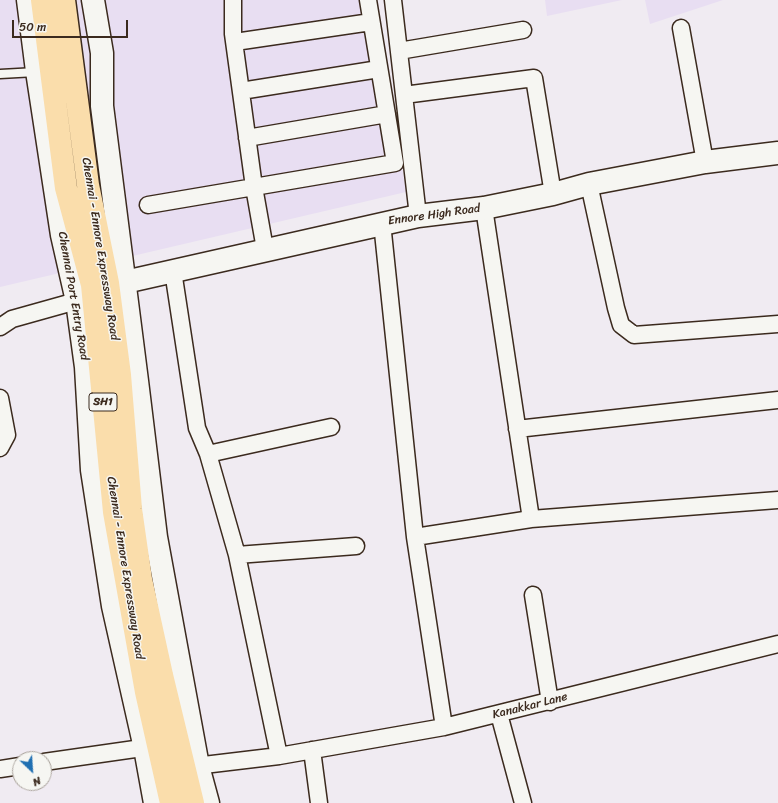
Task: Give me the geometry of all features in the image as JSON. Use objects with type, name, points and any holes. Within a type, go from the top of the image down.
[{"type":"main road","points":[[28,0],[44,71]]},
{"type":"main road","name":"Chennai - Ennore Expressway Road","points":[[42,0],[44,71],[66,188],[99,290],[120,375],[131,509],[141,579],[162,675],[191,767],[193,803]]},
{"type":"main road","name":"Chennai - Ennore Expressway Road","points":[[64,0],[88,185],[99,290],[114,512],[143,676],[160,802]]},
{"type":"main road","points":[[93,0],[102,53],[99,290]]},
{"type":"main road","name":"Ennore High Road","points":[[99,290],[173,271],[382,223],[418,216],[484,208],[553,194],[589,184],[705,162],[778,152]]},
{"type":"main road","points":[[191,767],[208,803]]},
{"type":"street","points":[[233,0],[235,42],[247,138],[254,187],[266,249]]},
{"type":"street","points":[[148,205],[395,163],[368,0]]},
{"type":"street","points":[[393,0],[418,216]]},
{"type":"street","points":[[235,42],[371,22]]},
{"type":"street","points":[[681,28],[705,162]]},
{"type":"street","points":[[399,51],[523,30]]},
{"type":"street","points":[[241,91],[379,69]]},
{"type":"street","points":[[404,95],[534,78],[553,194]]},
{"type":"street","points":[[247,138],[387,114]]},
{"type":"street","points":[[589,184],[621,325],[634,335],[778,324]]},
{"type":"street","points":[[484,208],[516,429],[531,519]]},
{"type":"street","points":[[382,223],[415,537],[444,727]]},
{"type":"street","points":[[173,271],[197,428],[208,454],[237,556],[279,756]]},
{"type":"street","points":[[0,328],[12,319],[99,290]]},
{"type":"street","points":[[0,398],[7,435],[0,448]]},
{"type":"street","points":[[516,429],[778,400]]},
{"type":"street","points":[[208,454],[331,427]]},
{"type":"street","points":[[415,537],[531,519],[778,500]]},
{"type":"street","points":[[237,556],[356,546]]},
{"type":"street","points":[[533,595],[550,702]]},
{"type":"street","name":"Kanakkar Lane","points":[[191,767],[279,756],[444,727],[550,702],[778,644]]},
{"type":"street","points":[[499,714],[523,803]]},
{"type":"street","points":[[52,761],[152,746]]},
{"type":"street","points":[[312,750],[319,803]]},
{"type":"street","points":[[0,769],[12,767]]},
{"type":"lane","points":[[0,74],[44,71]]},
{"type":"shaded area","points":[[0,0],[375,0],[406,192],[0,287]]},
{"type":"shaded area","points":[[545,0],[622,0],[547,16]]},
{"type":"shaded area","points":[[645,0],[723,0],[650,24]]}]
